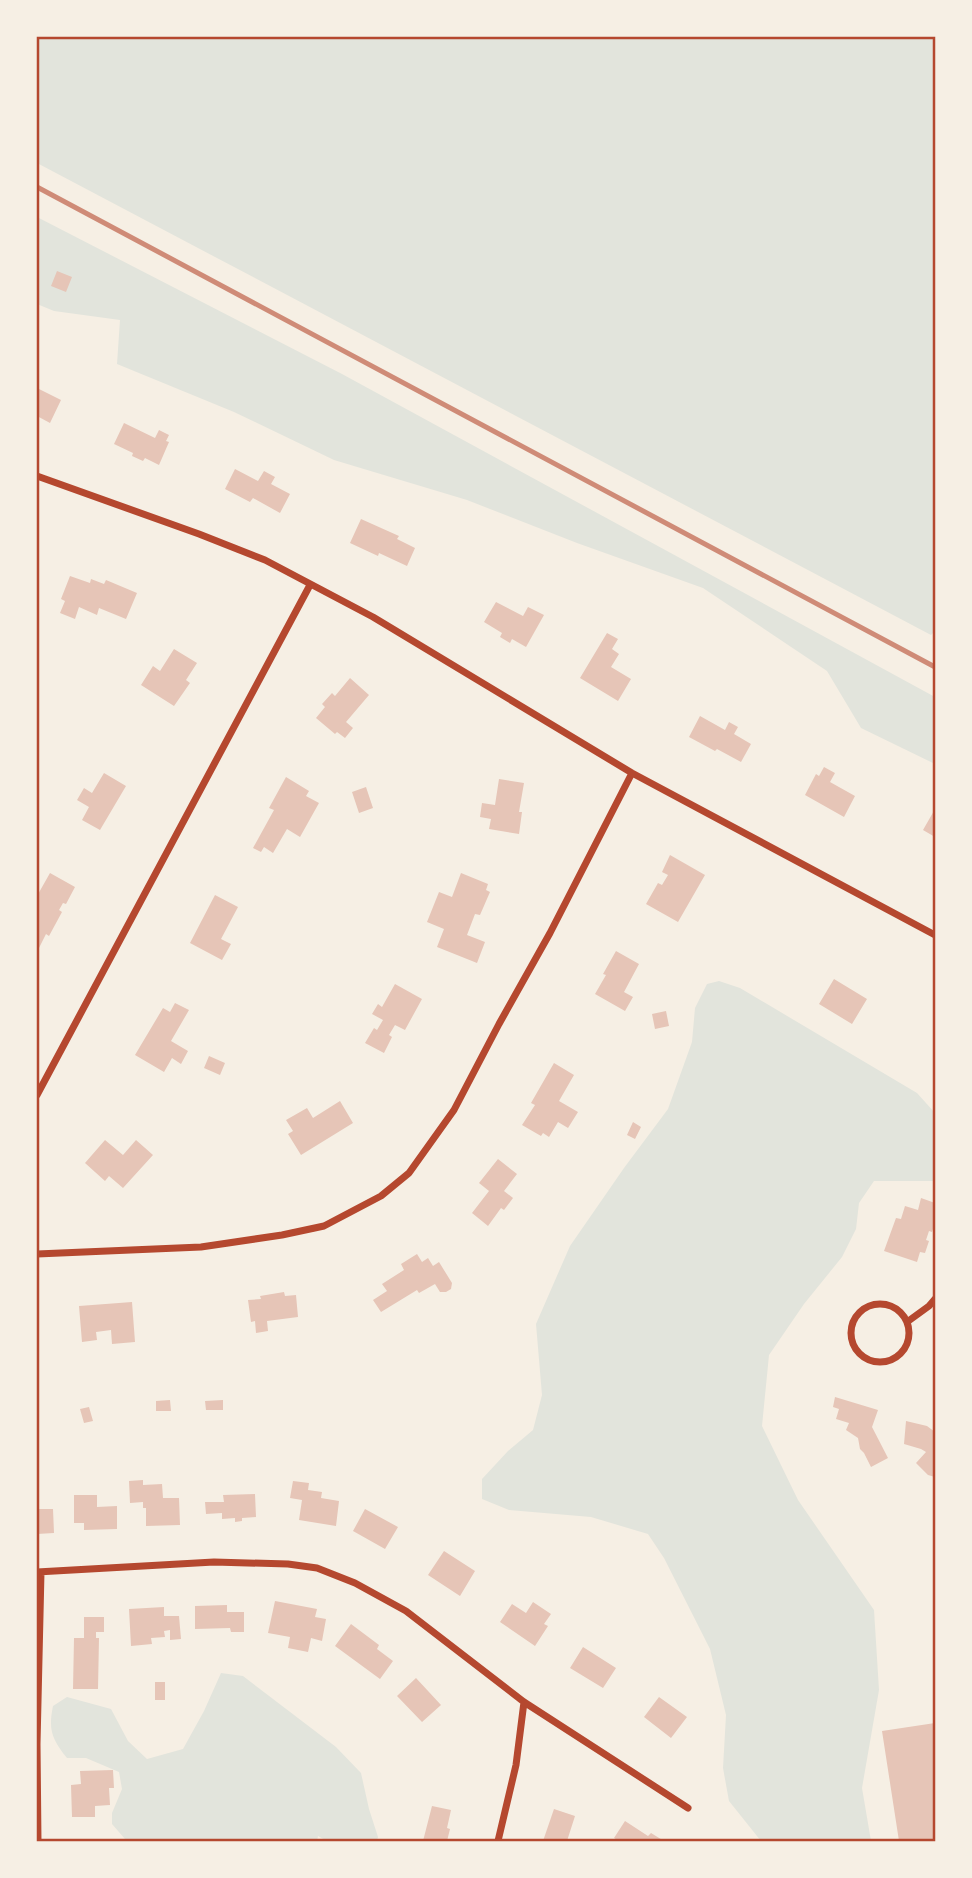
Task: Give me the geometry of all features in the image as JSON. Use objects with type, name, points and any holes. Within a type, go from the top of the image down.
[{"type":"street","points":[[37,476],[265,560],[373,617],[632,773],[935,934]]},
{"type":"street","points":[[37,1095],[310,585]]},
{"type":"street","points":[[37,1254],[201,1247],[282,1235],[324,1226],[381,1196],[409,1173],[454,1110],[550,933],[632,773]]},
{"type":"street","points":[[907,1322],[929,1306],[935,1298]]},
{"type":"street","points":[[884,1304],[894,1307],[907,1322],[909,1339],[905,1348],[892,1360],[874,1362],[858,1352],[853,1344],[852,1325],[864,1309],[884,1304]]},
{"type":"street","points":[[38,1841],[39,1572],[214,1562],[288,1564],[317,1568],[355,1583],[405,1611],[524,1702],[688,1808]]},
{"type":"street","points":[[498,1841],[516,1765],[524,1702]]},
{"type":"shaded area","points":[[37,37],[935,37],[935,631],[931,635],[37,163]]},
{"type":"shaded area","points":[[37,217],[342,374],[935,697],[935,764],[861,728],[827,671],[703,588],[467,500],[334,460],[234,412],[117,364],[120,320],[54,311],[37,304]]},
{"type":"shaded area","points":[[719,981],[740,988],[917,1093],[935,1113],[935,1181],[874,1181],[859,1203],[856,1229],[842,1257],[804,1304],[769,1355],[762,1426],[798,1500],[874,1610],[879,1690],[862,1788],[871,1841],[761,1841],[729,1801],[723,1768],[726,1715],[710,1649],[664,1558],[648,1534],[591,1517],[509,1510],[482,1499],[482,1479],[508,1451],[533,1430],[542,1395],[536,1324],[570,1246],[668,1109],[692,1042],[695,1008],[707,984]]},
{"type":"shaded area","points":[[221,1673],[243,1676],[336,1747],[361,1773],[377,1841],[327,1841],[318,1836],[317,1841],[125,1839],[112,1824],[112,1813],[122,1789],[119,1772],[86,1758],[67,1758],[52,1734],[53,1706],[67,1697],[111,1709],[128,1741],[147,1759],[183,1749]]},
{"type":"building","points":[[57,271],[72,277],[66,292],[51,286]]},
{"type":"building","points":[[37,388],[61,400],[50,423],[37,416]]},
{"type":"building","points":[[124,423],[155,438],[159,430],[169,435],[166,441],[169,442],[159,465],[145,458],[143,461],[132,456],[133,453],[114,444]]},
{"type":"building","points":[[235,469],[258,481],[264,471],[275,477],[271,484],[290,494],[280,513],[253,498],[250,502],[225,489]]},
{"type":"building","points":[[361,519],[399,536],[397,539],[415,548],[407,566],[350,543]]},
{"type":"building","points":[[70,576],[90,583],[91,579],[104,584],[106,580],[137,593],[126,619],[99,608],[97,615],[79,607],[75,619],[60,613],[65,601],[61,599]]},
{"type":"building","points":[[496,602],[523,616],[528,607],[544,615],[526,647],[512,639],[510,643],[500,637],[502,633],[484,622]]},
{"type":"building","points":[[607,633],[618,639],[612,649],[619,654],[611,667],[631,679],[618,701],[580,678]]},
{"type":"building","points":[[174,649],[197,663],[186,680],[190,683],[174,706],[141,685],[153,666],[160,671]]},
{"type":"building","points":[[350,678],[369,695],[346,722],[353,728],[345,738],[337,732],[335,734],[316,718],[325,707],[322,704],[332,693],[335,696]]},
{"type":"building","points":[[700,716],[725,730],[729,722],[738,727],[734,734],[751,744],[741,762],[689,737]]},
{"type":"building","points":[[824,767],[835,773],[830,782],[855,796],[844,817],[805,795],[816,774],[819,776]]},
{"type":"building","points":[[104,773],[126,786],[100,830],[82,820],[89,807],[77,800],[84,788],[92,793]]},
{"type":"building","points":[[286,777],[309,791],[306,796],[319,803],[300,837],[287,829],[273,853],[264,847],[261,852],[253,848],[274,810],[269,808]]},
{"type":"building","points":[[499,779],[524,783],[519,812],[522,812],[519,834],[489,829],[491,819],[480,817],[482,803],[495,805]]},
{"type":"building","points":[[366,787],[373,808],[359,813],[352,792]]},
{"type":"building","points":[[935,809],[935,837],[923,830]]},
{"type":"building","points":[[670,855],[705,875],[678,922],[646,904],[658,883],[662,885],[668,875],[662,872]]},
{"type":"building","points":[[50,873],[75,887],[66,904],[63,903],[59,910],[62,912],[49,936],[46,934],[37,952],[37,896]]},
{"type":"building","points":[[461,873],[488,884],[486,890],[490,892],[480,915],[475,914],[467,935],[485,942],[477,963],[437,947],[444,929],[427,922],[439,892],[452,897]]},
{"type":"building","points":[[215,895],[238,907],[221,939],[231,944],[222,960],[190,943]]},
{"type":"building","points":[[616,951],[639,964],[624,992],[633,997],[625,1011],[595,994]]},
{"type":"building","points":[[834,979],[867,999],[852,1024],[819,1004]]},
{"type":"building","points":[[395,984],[422,999],[405,1030],[395,1025],[384,1053],[365,1043],[374,1028],[377,1030],[383,1020],[372,1014],[378,1004],[382,1007]]},
{"type":"building","points":[[175,1003],[189,1010],[171,1041],[188,1051],[181,1064],[172,1058],[164,1072],[135,1055],[163,1008],[170,1012]]},
{"type":"building","points":[[666,1011],[669,1026],[655,1029],[652,1014]]},
{"type":"building","points":[[209,1056],[225,1063],[220,1075],[204,1068]]},
{"type":"building","points":[[554,1063],[574,1075],[559,1101],[578,1112],[568,1128],[558,1122],[549,1137],[543,1133],[541,1136],[522,1125],[535,1105],[531,1103]]},
{"type":"building","points":[[340,1101],[353,1123],[301,1155],[288,1134],[293,1131],[286,1120],[307,1108],[313,1118]]},
{"type":"building","points":[[633,1122],[641,1127],[635,1139],[627,1135]]},
{"type":"building","points":[[105,1140],[123,1155],[136,1140],[153,1155],[123,1188],[109,1176],[105,1181],[85,1163]]},
{"type":"building","points":[[498,1159],[517,1174],[504,1191],[513,1198],[504,1210],[501,1208],[488,1226],[472,1213],[489,1191],[479,1183]]},
{"type":"building","points":[[921,1198],[935,1203],[935,1223],[926,1240],[929,1241],[925,1253],[920,1252],[917,1262],[884,1251],[896,1218],[901,1219],[905,1206],[918,1210]]},
{"type":"building","points":[[417,1254],[422,1262],[428,1258],[433,1266],[439,1262],[452,1283],[451,1289],[440,1292],[435,1284],[419,1293],[417,1290],[381,1312],[373,1300],[387,1291],[382,1284],[404,1270],[401,1264]]},
{"type":"building","points":[[284,1292],[285,1296],[296,1295],[298,1317],[267,1321],[268,1331],[256,1333],[255,1321],[251,1322],[248,1300]]},
{"type":"building","points":[[132,1302],[135,1342],[112,1344],[111,1330],[96,1332],[97,1340],[82,1342],[79,1306]]},
{"type":"building","points":[[835,1397],[878,1410],[872,1427],[888,1458],[871,1467],[860,1449],[858,1438],[846,1430],[849,1423],[836,1419],[839,1409],[833,1407]]},
{"type":"building","points":[[170,1400],[171,1411],[156,1411],[156,1401]]},
{"type":"building","points":[[223,1400],[223,1410],[206,1410],[205,1401]]},
{"type":"building","points":[[89,1407],[93,1421],[84,1423],[80,1409]]},
{"type":"building","points":[[906,1421],[927,1426],[935,1432],[935,1477],[928,1475],[916,1463],[926,1452],[904,1444]]},
{"type":"building","points":[[143,1480],[143,1485],[162,1484],[163,1498],[179,1498],[180,1525],[146,1526],[146,1508],[143,1508],[143,1502],[130,1503],[129,1481]]},
{"type":"building","points":[[293,1481],[309,1483],[308,1490],[322,1492],[321,1498],[339,1501],[336,1526],[299,1520],[302,1500],[290,1498]]},
{"type":"building","points":[[255,1494],[256,1517],[242,1518],[242,1521],[235,1522],[235,1518],[222,1519],[222,1513],[206,1514],[205,1502],[224,1502],[223,1495]]},
{"type":"building","points":[[74,1495],[97,1495],[97,1507],[117,1506],[117,1529],[84,1530],[84,1523],[74,1523]]},
{"type":"building","points":[[37,1509],[53,1509],[54,1533],[37,1534]]},
{"type":"building","points":[[365,1509],[398,1527],[385,1549],[353,1531]]},
{"type":"building","points":[[444,1551],[475,1571],[460,1596],[428,1575]]},
{"type":"building","points":[[275,1601],[317,1609],[315,1617],[326,1619],[322,1641],[311,1638],[308,1652],[288,1648],[290,1637],[268,1633]]},
{"type":"building","points":[[533,1602],[551,1614],[544,1624],[548,1626],[535,1646],[500,1622],[512,1604],[526,1613]]},
{"type":"building","points":[[227,1605],[227,1612],[244,1612],[244,1632],[231,1632],[230,1628],[195,1629],[195,1606]]},
{"type":"building","points":[[164,1607],[164,1616],[179,1616],[181,1639],[170,1640],[170,1630],[164,1631],[165,1637],[151,1638],[152,1644],[131,1646],[129,1609]]},
{"type":"building","points":[[84,1617],[104,1617],[104,1632],[96,1632],[96,1638],[99,1638],[98,1689],[73,1689],[74,1638],[84,1638]]},
{"type":"building","points":[[351,1624],[379,1645],[377,1649],[393,1661],[380,1679],[335,1646]]},
{"type":"building","points":[[583,1647],[616,1668],[603,1688],[570,1668]]},
{"type":"building","points":[[416,1678],[441,1705],[422,1722],[397,1696]]},
{"type":"building","points":[[155,1682],[165,1682],[165,1700],[155,1700]]},
{"type":"building","points":[[659,1697],[687,1717],[671,1738],[644,1717]]},
{"type":"building","points":[[935,1723],[935,1841],[899,1841],[882,1731]]},
{"type":"building","points":[[113,1770],[114,1788],[109,1788],[110,1805],[95,1806],[95,1817],[72,1817],[71,1785],[81,1784],[80,1771]]},
{"type":"building","points":[[432,1806],[451,1810],[447,1841],[423,1841]]},
{"type":"building","points":[[554,1809],[575,1816],[567,1841],[543,1841]]},
{"type":"building","points":[[625,1821],[648,1836],[651,1833],[664,1841],[619,1841],[614,1838]]},
{"type":"railway","points":[[37,187],[935,667]]}]
